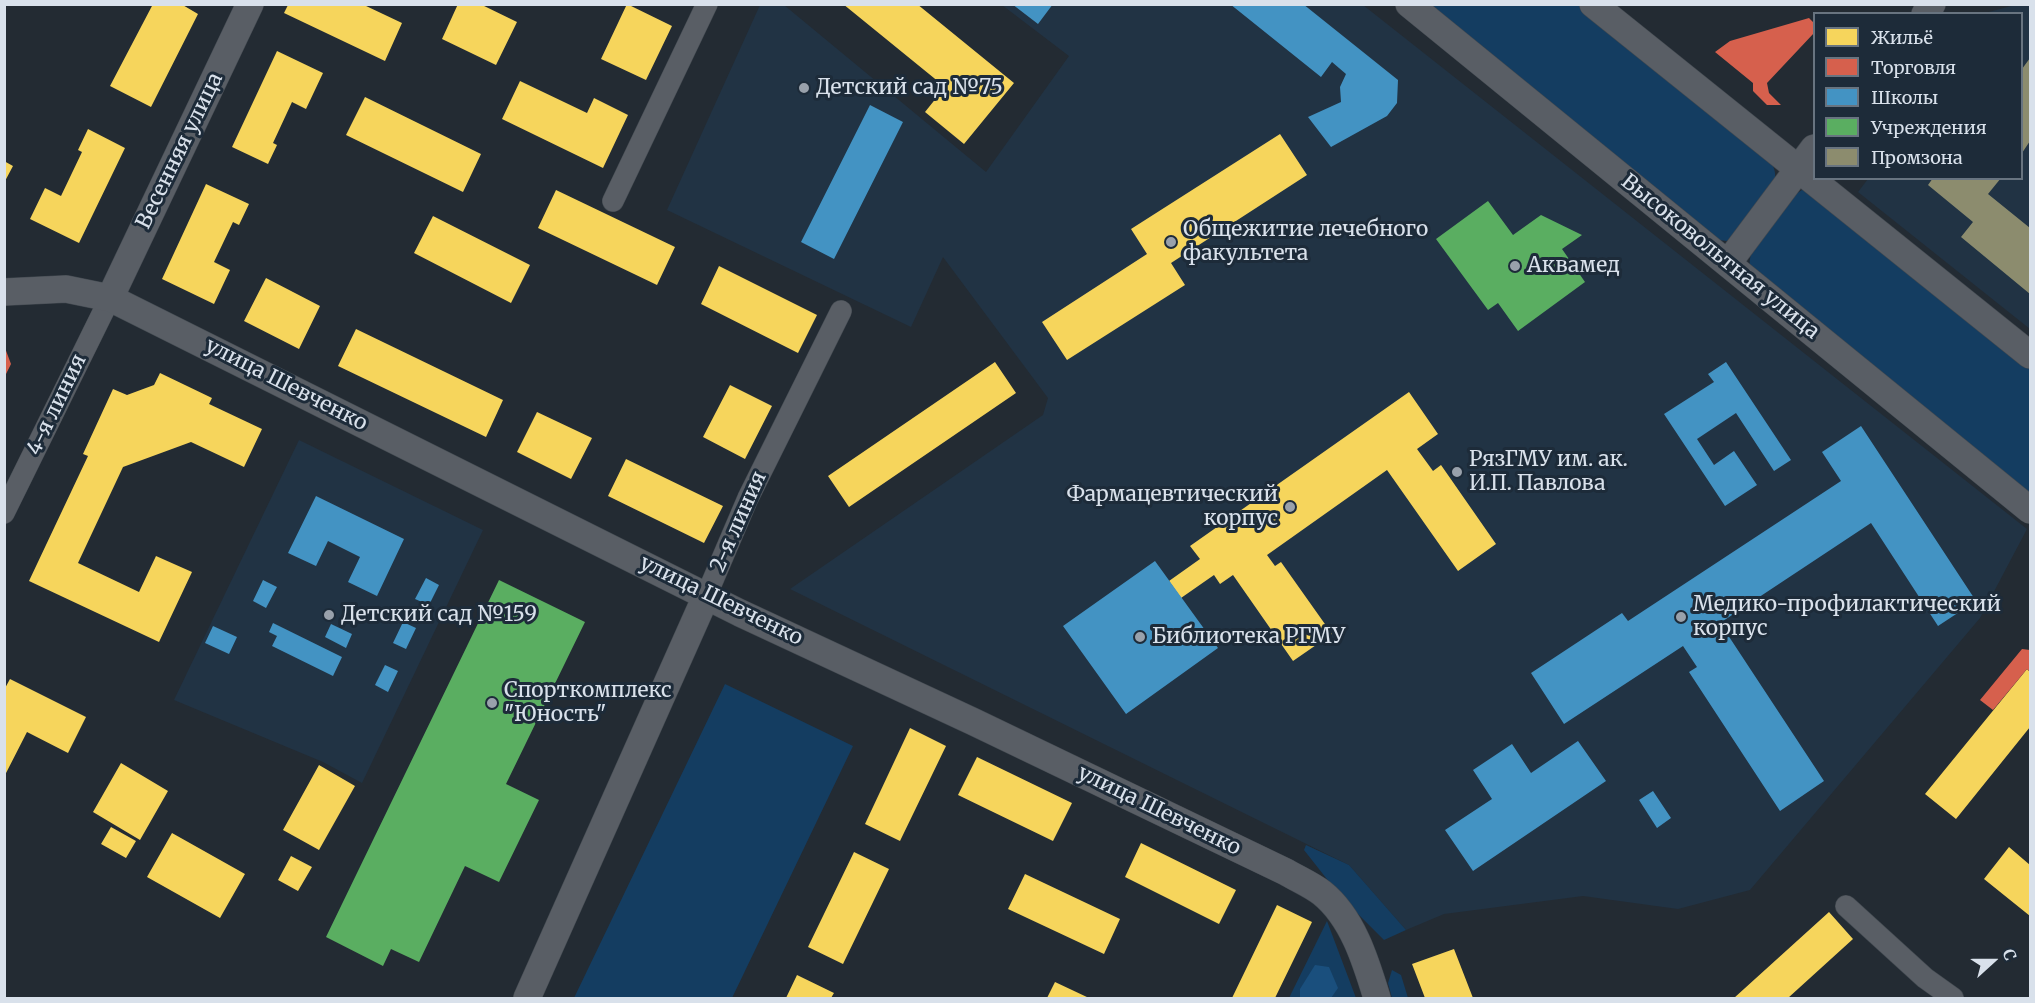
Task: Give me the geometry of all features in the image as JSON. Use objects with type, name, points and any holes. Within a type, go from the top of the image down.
[{"type":"street","name":"Весенняя улица","points":[[110,298],[250,4]]},
{"type":"street","points":[[613,201],[707,4]]},
{"type":"street","name":"Высоковольтная улица","points":[[1409,4],[2031,510]]},
{"type":"street","points":[[1602,8],[1797,169],[2031,355]]},
{"type":"street","points":[[1728,263],[1813,150]]},
{"type":"street","name":"улица Шевченко","points":[[4,292],[66,290],[110,298],[707,594],[740,613],[974,722],[1275,867],[1323,893],[1346,920],[1367,966],[1377,999]]},
{"type":"street","name":"4-я линия","points":[[4,513],[110,298]]},
{"type":"street","name":"2-я линия","points":[[527,999],[748,498],[841,311]]},
{"type":"street","points":[[1846,906],[1925,978],[1953,999]]},
{"type":"shaded area","name":"РязГМУ им. ак. И.П. Павлова","points":[[760,5],[784,5],[986,172],[1069,56],[1002,5],[1363,5],[2027,529],[1980,618],[1750,890],[1678,909],[1583,896],[1444,914],[1406,930],[1349,865],[790,589],[1043,415],[1048,398],[943,257],[911,327],[667,210]]},
{"type":"shaded area","points":[[1420,5],[1578,5],[1767,157],[1775,172],[1773,184],[1732,236],[1727,241],[1718,240]]},
{"type":"shaded area","points":[[2015,5],[2030,5],[2030,329],[1858,192],[1867,180],[2023,180],[2023,12],[1989,12]]},
{"type":"shaded area","points":[[1802,190],[1816,195],[2030,367],[2030,497],[1753,273],[1750,261],[1757,242],[1779,211]]},
{"type":"shaded area","name":"Детский сад №159","points":[[299,440],[483,530],[362,783],[323,762],[174,700]]},
{"type":"shaded area","points":[[725,684],[853,746],[732,998],[574,998]]},
{"type":"shaded area","points":[[1306,845],[1349,865],[1406,930],[1384,940],[1341,897],[1304,850]]},
{"type":"shaded area","points":[[1327,921],[1356,998],[1289,998]]},
{"type":"shaded area","points":[[1315,965],[1329,967],[1338,988],[1331,998],[1300,998],[1300,989]]},
{"type":"shaded area","points":[[1392,970],[1401,975],[1408,998],[1392,998],[1388,983]]},
{"type":"building: Жильё","points":[[153,4],[181,4],[198,14],[151,107],[110,86]]},
{"type":"building: Жильё","points":[[458,4],[480,4],[517,22],[496,65],[442,39]]},
{"type":"building: Жильё","points":[[627,4],[672,26],[646,80],[601,59]]},
{"type":"building: Жильё","points":[[843,4],[917,4],[1014,83],[964,144],[925,112],[945,87]]},
{"type":"building: Жильё","points":[[288,5],[364,5],[402,23],[385,61],[284,13]]},
{"type":"building: Жильё","points":[[277,51],[323,73],[306,109],[292,102],[273,143],[277,145],[268,164],[232,147]]},
{"type":"building: Жильё","points":[[520,81],[587,113],[594,98],[628,115],[603,168],[502,119]]},
{"type":"building: Жильё","points":[[365,97],[481,154],[463,192],[346,135]]},
{"type":"building: Жильё","points":[[88,129],[125,148],[79,243],[30,219],[45,188],[61,196],[82,152],[78,150]]},
{"type":"building: Жильё","name":"Общежитие лечебного факультета","points":[[1280,134],[1307,175],[1171,263],[1185,285],[1067,360],[1042,322],[1147,254],[1131,229]]},
{"type":"building: Жильё","points":[[4,161],[13,166],[4,183]]},
{"type":"building: Жильё","points":[[206,184],[249,204],[239,225],[233,222],[214,262],[230,270],[214,304],[162,279]]},
{"type":"building: Жильё","points":[[556,190],[675,247],[657,285],[538,228]]},
{"type":"building: Жильё","points":[[433,216],[530,265],[511,303],[414,253]]},
{"type":"building: Жильё","points":[[719,266],[817,315],[798,353],[701,304]]},
{"type":"building: Жильё","points":[[266,278],[320,306],[299,349],[244,321]]},
{"type":"building: Жильё","points":[[356,329],[503,400],[486,437],[338,366]]},
{"type":"building: Жильё","points":[[995,362],[1016,393],[849,507],[828,476]]},
{"type":"building: Жильё","points":[[160,373],[212,398],[209,404],[262,429],[244,467],[191,442],[123,467],[78,563],[139,592],[156,556],[192,572],[159,642],[29,581],[88,456],[83,454],[113,389],[127,395],[154,385]]},
{"type":"building: Жильё","points":[[730,385],[772,406],[745,459],[703,437]]},
{"type":"building: Жильё","name":"Фармацевтический корпус","points":[[1409,392],[1438,434],[1417,449],[1433,471],[1441,465],[1496,544],[1458,571],[1387,470],[1267,555],[1275,566],[1281,562],[1332,634],[1293,661],[1233,575],[1220,584],[1214,575],[1181,598],[1169,581],[1200,559],[1190,546]]},
{"type":"building: Жильё","points":[[537,412],[592,438],[571,479],[517,452]]},
{"type":"building: Жильё","points":[[626,459],[723,506],[704,543],[608,496]]},
{"type":"building: Жильё","points":[[2027,669],[2030,672],[2030,727],[1956,819],[1925,794]]},
{"type":"building: Жильё","points":[[10,679],[86,717],[68,753],[27,732],[4,777],[4,690]]},
{"type":"building: Жильё","points":[[910,728],[946,746],[900,841],[865,824]]},
{"type":"building: Жильё","points":[[977,757],[1072,803],[1053,841],[958,795]]},
{"type":"building: Жильё","points":[[121,763],[168,791],[140,840],[93,812]]},
{"type":"building: Жильё","points":[[319,765],[355,786],[319,850],[283,830]]},
{"type":"building: Жильё","points":[[111,827],[136,841],[126,858],[101,844]]},
{"type":"building: Жильё","points":[[172,833],[245,874],[220,918],[147,877]]},
{"type":"building: Жильё","points":[[1141,843],[1236,890],[1219,924],[1125,877]]},
{"type":"building: Жильё","points":[[2009,847],[2030,865],[2030,916],[1984,879]]},
{"type":"building: Жильё","points":[[854,852],[889,869],[843,964],[808,947]]},
{"type":"building: Жильё","points":[[291,856],[312,867],[298,891],[278,880]]},
{"type":"building: Жильё","points":[[1025,874],[1120,919],[1104,954],[1008,909]]},
{"type":"building: Жильё","points":[[1277,905],[1312,922],[1275,998],[1232,998]]},
{"type":"building: Жильё","points":[[1829,912],[1853,939],[1788,998],[1734,998]]},
{"type":"building: Жильё","points":[[1454,949],[1473,998],[1425,998],[1412,964]]},
{"type":"building: Жильё","points":[[797,975],[834,993],[831,998],[786,998]]},
{"type":"building: Жильё","points":[[1055,982],[1089,998],[1047,998]]},
{"type":"building: Торговля","points":[[1809,18],[1813,22],[1813,34],[1767,83],[1769,93],[1781,105],[1767,105],[1753,91],[1753,83],[1715,52],[1730,41]]},
{"type":"building: Торговля","points":[[5,348],[11,364],[5,376]]},
{"type":"building: Торговля","points":[[2022,649],[2030,650],[2030,672],[2027,669],[1993,710],[1980,700]]},
{"type":"building: Школы","points":[[1012,4],[1053,4],[1038,24]]},
{"type":"building: Школы","points":[[1230,4],[1303,4],[1398,80],[1397,103],[1387,116],[1331,147],[1308,117],[1341,102],[1340,87],[1346,74],[1332,62],[1321,77]]},
{"type":"building: Школы","points":[[870,105],[903,122],[834,259],[801,242]]},
{"type":"building: Школы","points":[[1726,362],[1791,460],[1774,471],[1736,413],[1697,439],[1714,465],[1734,451],[1757,485],[1725,506],[1664,414],[1714,382],[1708,374]]},
{"type":"building: Школы","name":"Медико-профилактический корпус","points":[[1861,426],[1976,601],[1938,626],[1871,523],[1720,623],[1824,781],[1780,811],[1689,672],[1697,667],[1683,646],[1564,724],[1531,673],[1622,613],[1628,621],[1841,481],[1822,452]]},
{"type":"building: Школы","points":[[316,496],[404,539],[377,596],[348,582],[360,557],[328,541],[316,566],[288,553]]},
{"type":"building: Школы","name":"Библиотека РГМУ","points":[[1155,561],[1218,648],[1126,714],[1063,626]]},
{"type":"building: Школы","points":[[426,578],[439,585],[429,605],[415,599]]},
{"type":"building: Школы","points":[[263,580],[277,587],[266,608],[253,601]]},
{"type":"building: Школы","points":[[403,622],[416,628],[406,649],[393,643]]},
{"type":"building: Школы","points":[[273,623],[342,657],[333,676],[272,646],[277,636],[269,632]]},
{"type":"building: Школы","points":[[331,624],[352,634],[346,648],[325,637]]},
{"type":"building: Школы","points":[[213,626],[237,637],[229,654],[205,643]]},
{"type":"building: Школы","points":[[385,665],[398,671],[388,692],[375,685]]},
{"type":"building: Школы","points":[[1578,741],[1606,781],[1473,871],[1445,830],[1492,799],[1473,770],[1512,744],[1531,773]]},
{"type":"building: Школы","points":[[1653,791],[1671,818],[1657,828],[1639,800]]},
{"type":"building: Учреждения","name":"Аквамед","points":[[1488,201],[1513,235],[1541,215],[1582,235],[1562,249],[1585,282],[1518,331],[1498,303],[1488,310],[1436,239]]},
{"type":"building: Учреждения","name":"Спорткомплекс \"Юность\"","points":[[499,580],[585,622],[506,784],[539,800],[499,882],[465,866],[419,962],[391,949],[383,966],[326,937]]},
{"type":"building: Промзона","points":[[2030,58],[2030,141],[2023,152],[2023,68]]},
{"type":"building: Промзона","points":[[1932,180],[1999,180],[1988,194],[2030,228],[2030,294],[1961,237],[1973,222],[1928,185]]},
{"type":"place","name":"Детский сад №75","points":[[804,88]]},
{"type":"place","name":"Общежитие лечебного факультета","points":[[1171,242]]},
{"type":"place","name":"Аквамед","points":[[1515,266]]},
{"type":"place","name":"РязГМУ им. ак. И.П. Павлова","points":[[1457,472]]},
{"type":"place","name":"Фармацевтический корпус","points":[[1290,507]]},
{"type":"place","name":"Детский сад №159","points":[[329,615]]},
{"type":"place","name":"Медико-профилактический корпус","points":[[1681,617]]},
{"type":"place","name":"Библиотека РГМУ","points":[[1140,637]]},
{"type":"place","name":"Спорткомплекс \"Юность\"","points":[[492,703]]}]
